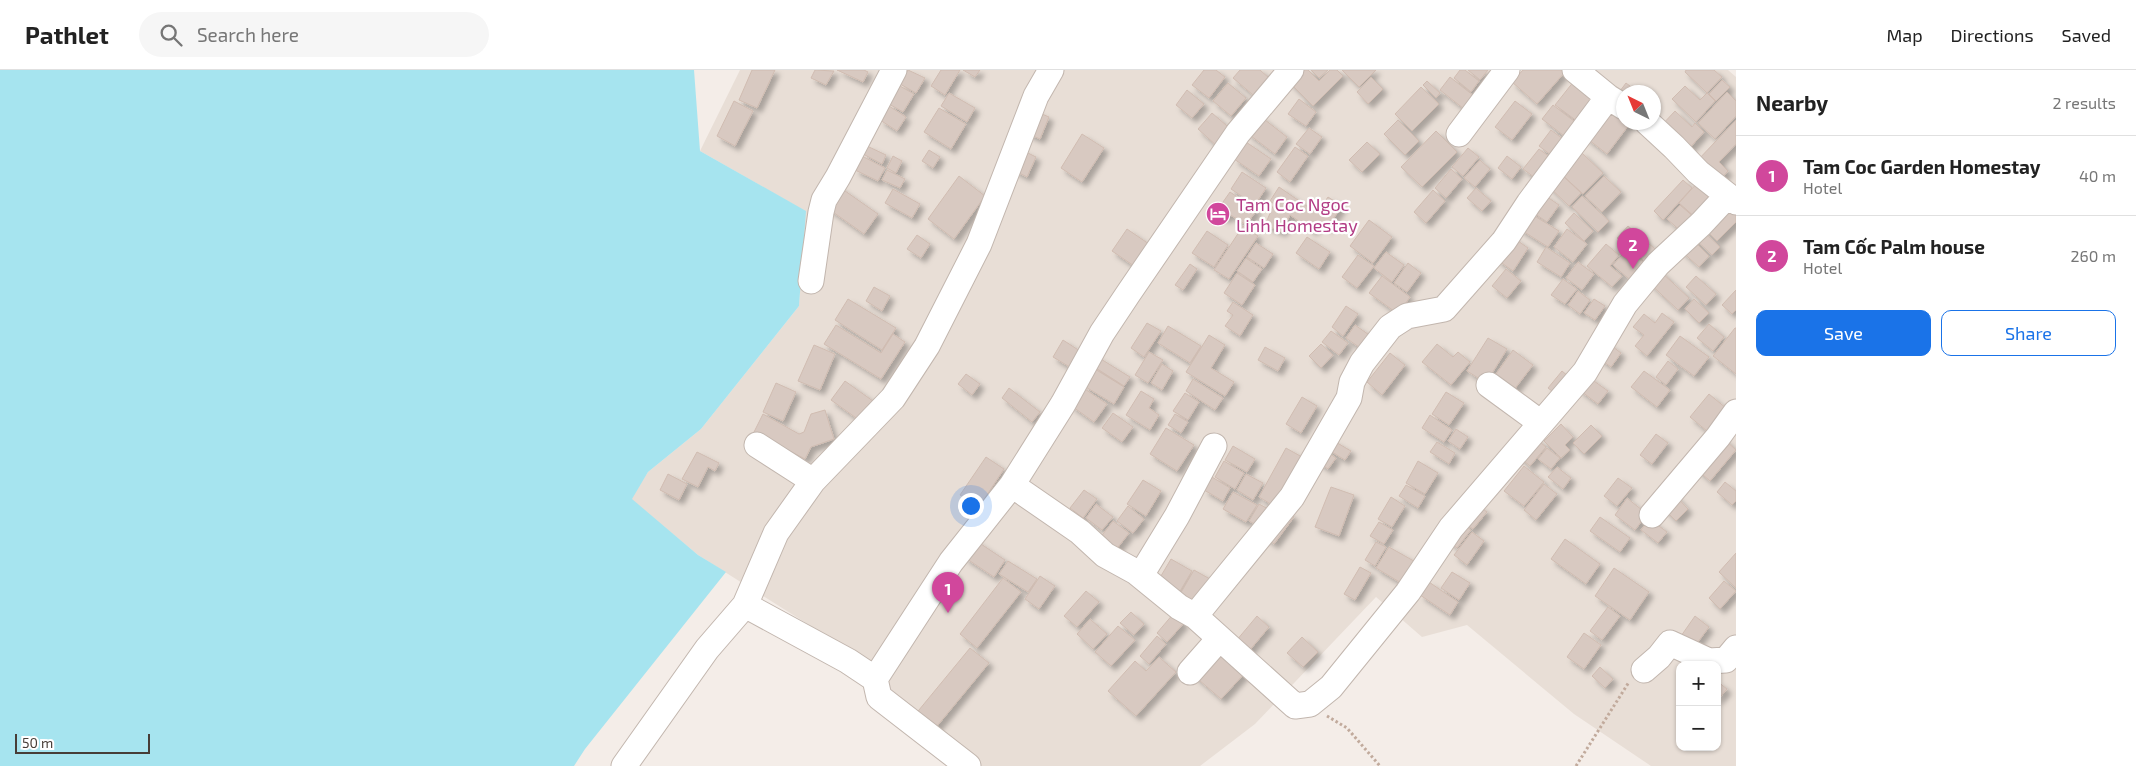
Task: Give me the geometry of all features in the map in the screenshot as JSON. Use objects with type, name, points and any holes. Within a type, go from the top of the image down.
[{"type":"street","points":[[811,281],[824,200],[894,70]]},
{"type":"street","points":[[624,766],[706,649],[745,605],[776,533],[813,481],[893,398],[927,346],[979,244],[1036,96],[1051,70]]},
{"type":"street","points":[[875,679],[951,562],[1012,485],[1063,404],[1102,333],[1128,294],[1238,133],[1291,70]]},
{"type":"street","points":[[1459,134],[1507,70]]},
{"type":"street","points":[[1195,616],[1292,497],[1350,398],[1352,382],[1362,363],[1390,327],[1407,316],[1444,309],[1504,241],[1529,203],[1616,102],[1575,70]]},
{"type":"street","points":[[1012,485],[1080,532],[1105,556],[1141,575],[1179,607],[1195,616],[1294,706],[1310,704],[1331,687],[1408,592],[1451,528],[1585,372],[1625,304],[1658,264],[1701,224],[1732,199],[1698,172],[1656,130]]},
{"type":"street","points":[[1489,385],[1541,423]]},
{"type":"street","points":[[1652,515],[1718,437],[1736,412]]},
{"type":"street","points":[[757,445],[813,481]]},
{"type":"street","points":[[1141,575],[1177,516],[1214,446]]},
{"type":"street","points":[[745,605],[848,661],[875,679],[879,697],[968,766]]},
{"type":"street","points":[[1190,672],[1219,639]]},
{"type":"street","points":[[1644,670],[1659,657],[1670,643],[1709,661],[1733,660]]},
{"type":"path","points":[[1576,766],[1631,678],[1644,670]]},
{"type":"path","points":[[1310,704],[1347,728],[1380,766]]},
{"type":"shaded area","points":[[740,70],[1728,70],[1736,77],[1736,766],[1651,766],[1574,714],[1467,625],[1422,637],[1376,597],[1255,724],[1200,766],[974,766],[905,708],[874,666],[698,555],[631,499],[648,472],[701,429],[799,306],[805,211],[700,151]]},
{"type":"water","points":[[0,70],[694,70],[700,151],[806,211],[799,306],[701,429],[648,472],[632,499],[698,555],[726,572],[585,749],[574,766],[0,766]]},
{"type":"building","points":[[752,70],[775,70],[757,108],[739,100]]},
{"type":"building","points":[[815,70],[834,71],[826,85],[811,78]]},
{"type":"building","points":[[837,70],[864,70],[868,72],[863,82]]},
{"type":"building","points":[[908,70],[925,78],[916,93],[900,84]]},
{"type":"building","points":[[941,70],[960,70],[945,95],[931,86]]},
{"type":"building","points":[[963,70],[980,70],[975,77]]},
{"type":"building","points":[[1204,70],[1216,70],[1225,77],[1209,98],[1192,85]]},
{"type":"building","points":[[1240,70],[1260,70],[1269,78],[1253,95],[1233,78]]},
{"type":"building","points":[[1299,70],[1308,70],[1319,81],[1330,70],[1337,70],[1343,76],[1313,106],[1288,81]]},
{"type":"building","points":[[1311,70],[1328,70],[1319,78]]},
{"type":"building","points":[[1342,70],[1376,70],[1359,87]]},
{"type":"building","points":[[1460,70],[1465,70],[1479,81],[1471,92],[1454,78]]},
{"type":"building","points":[[1468,70],[1488,70],[1480,80]]},
{"type":"building","points":[[1523,70],[1563,70],[1565,72],[1537,104],[1512,82]]},
{"type":"building","points":[[1686,70],[1714,70],[1722,77],[1707,93],[1685,72]]},
{"type":"building","points":[[1371,77],[1383,89],[1368,104],[1357,92]]},
{"type":"building","points":[[1450,77],[1474,96],[1464,109],[1440,90]]},
{"type":"building","points":[[1722,80],[1730,87],[1716,101],[1709,94]]},
{"type":"building","points":[[1427,81],[1440,93],[1436,98],[1423,85]]},
{"type":"building","points":[[1574,81],[1599,100],[1581,124],[1555,105]]},
{"type":"building","points":[[1228,83],[1246,98],[1231,116],[1213,101]]},
{"type":"building","points":[[900,86],[914,94],[903,112],[889,104]]},
{"type":"building","points":[[1685,86],[1700,100],[1707,93],[1715,101],[1696,122],[1672,99]]},
{"type":"building","points":[[1421,87],[1439,104],[1412,131],[1395,114]]},
{"type":"building","points":[[1187,90],[1204,104],[1192,118],[1176,105]]},
{"type":"building","points":[[1727,92],[1736,101],[1736,116],[1715,139],[1698,123]]},
{"type":"building","points":[[949,93],[975,108],[967,122],[941,106]]},
{"type":"building","points":[[1299,99],[1316,112],[1306,126],[1288,114]]},
{"type":"building","points":[[734,101],[753,111],[735,146],[717,136]]},
{"type":"building","points":[[1515,101],[1532,114],[1512,140],[1495,127]]},
{"type":"building","points":[[1553,105],[1583,128],[1572,142],[1542,119]]},
{"type":"building","points":[[1609,105],[1616,110],[1616,130],[1625,130],[1607,154],[1585,137]]},
{"type":"building","points":[[889,106],[906,117],[897,131],[880,120]]},
{"type":"building","points":[[939,108],[966,124],[951,149],[924,132]]},
{"type":"building","points":[[1035,111],[1049,117],[1040,139],[1026,133]]},
{"type":"building","points":[[1675,111],[1692,127],[1695,123],[1704,132],[1686,152],[1661,126]]},
{"type":"building","points":[[1212,113],[1233,131],[1218,147],[1198,129]]},
{"type":"building","points":[[1260,116],[1287,137],[1275,154],[1247,133]]},
{"type":"building","points":[[1398,120],[1419,141],[1405,155],[1384,134]]},
{"type":"building","points":[[1736,120],[1736,144],[1719,162],[1728,171],[1717,183],[1696,162]]},
{"type":"building","points":[[1309,128],[1322,137],[1310,154],[1296,144]]},
{"type":"building","points":[[1551,130],[1567,142],[1555,158],[1539,146]]},
{"type":"building","points":[[1436,131],[1457,152],[1422,187],[1401,167]]},
{"type":"building","points":[[1082,134],[1104,148],[1082,182],[1061,168]]},
{"type":"building","points":[[1246,142],[1271,159],[1259,176],[1234,159]]},
{"type":"building","points":[[1367,142],[1380,154],[1362,172],[1349,160]]},
{"type":"building","points":[[867,146],[886,155],[882,164],[863,154]]},
{"type":"building","points":[[1295,147],[1308,156],[1290,182],[1277,172]]},
{"type":"building","points":[[1468,148],[1479,157],[1463,176],[1452,167]]},
{"type":"building","points":[[1539,149],[1554,160],[1538,180],[1523,169]]},
{"type":"building","points":[[929,150],[940,157],[933,168],[922,161]]},
{"type":"building","points":[[1022,150],[1036,157],[1027,177],[1013,170]]},
{"type":"building","points":[[1581,152],[1603,173],[1583,194],[1560,173]]},
{"type":"building","points":[[862,156],[885,168],[878,181],[855,170]]},
{"type":"building","points":[[893,156],[902,161],[896,173],[887,168]]},
{"type":"building","points":[[1507,156],[1521,167],[1512,179],[1498,168]]},
{"type":"building","points":[[1480,160],[1490,169],[1475,187],[1464,178]]},
{"type":"building","points":[[1451,169],[1462,179],[1446,198],[1435,188]]},
{"type":"building","points":[[887,170],[905,179],[900,188],[882,180]]},
{"type":"building","points":[[1242,172],[1266,188],[1255,205],[1231,189]]},
{"type":"building","points":[[1559,172],[1581,193],[1569,206],[1547,185]]},
{"type":"building","points":[[959,176],[985,196],[954,239],[928,219]]},
{"type":"building","points":[[1604,176],[1621,192],[1602,212],[1585,196]]},
{"type":"building","points":[[1683,180],[1692,188],[1663,220],[1654,211]]},
{"type":"building","points":[[1699,181],[1716,197],[1696,218],[1679,203]]},
{"type":"building","points":[[838,186],[878,214],[864,234],[823,205]]},
{"type":"building","points":[[1279,187],[1317,213],[1328,197],[1342,206],[1327,228],[1319,222],[1313,231],[1290,215],[1282,232],[1265,225],[1274,204],[1270,201]]},
{"type":"building","points":[[1476,188],[1491,201],[1482,211],[1467,198]]},
{"type":"building","points":[[893,189],[920,204],[912,218],[885,203]]},
{"type":"building","points":[[1433,190],[1445,201],[1426,223],[1414,212]]},
{"type":"building","points":[[1230,192],[1257,210],[1246,225],[1229,214],[1226,219],[1216,212]]},
{"type":"building","points":[[1543,194],[1559,205],[1547,222],[1531,211]]},
{"type":"building","points":[[1582,196],[1609,221],[1598,232],[1572,207]]},
{"type":"building","points":[[1680,205],[1696,219],[1683,233],[1667,219]]},
{"type":"building","points":[[1736,206],[1736,222],[1717,241],[1703,227]]},
{"type":"building","points":[[1528,212],[1559,231],[1548,247],[1518,228]]},
{"type":"building","points":[[1574,213],[1593,231],[1584,241],[1565,223]]},
{"type":"building","points":[[1369,220],[1392,237],[1373,263],[1350,246]]},
{"type":"building","points":[[1243,226],[1258,236],[1229,279],[1214,270]]},
{"type":"building","points":[[1628,226],[1660,253],[1649,265],[1617,238]]},
{"type":"building","points":[[1127,229],[1152,246],[1137,268],[1112,251]]},
{"type":"building","points":[[1567,229],[1587,244],[1573,262],[1554,247]]},
{"type":"building","points":[[1702,230],[1720,247],[1712,255],[1694,238]]},
{"type":"building","points":[[1207,231],[1228,245],[1214,267],[1192,253]]},
{"type":"building","points":[[917,235],[930,244],[921,258],[907,249]]},
{"type":"building","points":[[1511,236],[1528,248],[1513,271],[1496,259]]},
{"type":"building","points":[[1307,237],[1330,252],[1319,269],[1296,253]]},
{"type":"building","points":[[1691,238],[1709,256],[1699,267],[1680,250]]},
{"type":"building","points":[[1256,243],[1273,254],[1264,268],[1247,257]]},
{"type":"building","points":[[1606,244],[1619,255],[1610,266],[1622,276],[1612,287],[1587,266]]},
{"type":"building","points":[[1546,247],[1570,263],[1561,277],[1537,262]]},
{"type":"building","points":[[1627,249],[1643,262],[1629,279],[1613,265]]},
{"type":"building","points":[[1386,252],[1404,265],[1392,282],[1374,268]]},
{"type":"building","points":[[1358,255],[1374,266],[1357,288],[1342,277]]},
{"type":"building","points":[[1246,258],[1262,269],[1253,282],[1237,271]]},
{"type":"building","points":[[1578,262],[1594,274],[1582,290],[1566,278]]},
{"type":"building","points":[[1408,263],[1421,273],[1407,292],[1394,283]]},
{"type":"building","points":[[1190,264],[1197,269],[1183,290],[1175,285]]},
{"type":"building","points":[[1506,269],[1521,281],[1507,298],[1492,286]]},
{"type":"building","points":[[1658,269],[1689,298],[1678,310],[1647,281]]},
{"type":"building","points":[[1237,273],[1255,285],[1242,305],[1224,293]]},
{"type":"building","points":[[1382,276],[1410,297],[1398,314],[1369,293]]},
{"type":"building","points":[[1696,276],[1716,294],[1706,305],[1686,287]]},
{"type":"building","points":[[1563,279],[1577,289],[1565,304],[1551,295]]},
{"type":"building","points":[[874,287],[890,296],[882,311],[866,301]]},
{"type":"building","points":[[1736,290],[1736,310],[1732,314],[1722,305]]},
{"type":"building","points":[[1578,291],[1590,300],[1580,314],[1568,305]]},
{"type":"building","points":[[848,299],[896,328],[882,350],[835,320]]},
{"type":"building","points":[[1594,299],[1605,306],[1595,320],[1584,313]]},
{"type":"building","points":[[1694,299],[1709,313],[1699,323],[1685,309]]},
{"type":"building","points":[[1233,302],[1253,315],[1240,336],[1225,326],[1233,315],[1227,311]]},
{"type":"building","points":[[1346,306],[1358,314],[1343,336],[1332,327]]},
{"type":"building","points":[[1662,313],[1674,322],[1647,356],[1635,346],[1644,335],[1633,327],[1644,314],[1655,323]]},
{"type":"building","points":[[1147,323],[1161,331],[1144,357],[1131,348]]},
{"type":"building","points":[[1709,324],[1724,337],[1713,351],[1697,338]]},
{"type":"building","points":[[836,325],[881,353],[893,334],[905,342],[881,379],[824,344]]},
{"type":"building","points":[[1355,325],[1375,339],[1366,352],[1346,338]]},
{"type":"building","points":[[1168,326],[1201,346],[1190,363],[1158,343]]},
{"type":"building","points":[[1736,328],[1736,374],[1713,356]]},
{"type":"building","points":[[1331,331],[1348,343],[1339,355],[1322,342]]},
{"type":"building","points":[[1209,335],[1225,345],[1211,368],[1234,382],[1225,396],[1186,372]]},
{"type":"building","points":[[1680,336],[1709,357],[1694,376],[1666,355]]},
{"type":"building","points":[[1488,338],[1507,349],[1486,383],[1467,371]]},
{"type":"building","points":[[1063,340],[1083,353],[1073,369],[1053,357]]},
{"type":"building","points":[[1608,343],[1621,353],[1611,367],[1597,357]]},
{"type":"building","points":[[1321,344],[1333,355],[1321,368],[1309,356]]},
{"type":"building","points":[[1437,344],[1453,357],[1458,352],[1470,362],[1451,385],[1422,362]]},
{"type":"building","points":[[814,345],[835,354],[820,390],[798,381]]},
{"type":"building","points":[[1265,347],[1285,358],[1278,371],[1258,360]]},
{"type":"building","points":[[1513,350],[1533,365],[1510,395],[1491,381]]},
{"type":"building","points":[[1149,352],[1163,360],[1148,383],[1135,375]]},
{"type":"building","points":[[1390,353],[1405,365],[1382,395],[1367,382]]},
{"type":"building","points":[[1096,356],[1130,377],[1124,386],[1091,365]]},
{"type":"building","points":[[1668,361],[1678,369],[1666,385],[1656,377]]},
{"type":"building","points":[[1162,364],[1173,371],[1162,390],[1151,383]]},
{"type":"building","points":[[1095,369],[1124,387],[1114,404],[1084,386]]},
{"type":"building","points":[[1562,371],[1574,381],[1561,398],[1548,388]]},
{"type":"building","points":[[1644,371],[1670,390],[1657,407],[1631,387]]},
{"type":"building","points":[[966,374],[980,384],[972,395],[958,384]]},
{"type":"building","points":[[1587,376],[1608,391],[1598,404],[1578,389]]},
{"type":"building","points":[[1193,379],[1223,398],[1215,410],[1186,391]]},
{"type":"building","points":[[845,381],[873,401],[859,420],[831,400]]},
{"type":"building","points":[[776,383],[796,392],[783,421],[763,412]]},
{"type":"building","points":[[1082,387],[1107,404],[1094,422],[1070,405]]},
{"type":"building","points":[[1009,388],[1040,412],[1032,422],[1002,398]]},
{"type":"building","points":[[1141,391],[1154,399],[1149,408],[1159,415],[1150,430],[1126,415]]},
{"type":"building","points":[[1446,392],[1464,403],[1449,425],[1432,414]]},
{"type":"building","points":[[1185,393],[1199,402],[1188,420],[1173,411]]},
{"type":"building","points":[[1709,394],[1732,413],[1713,436],[1690,417]]},
{"type":"building","points":[[1302,397],[1317,406],[1301,433],[1286,424]]},
{"type":"building","points":[[825,410],[834,439],[811,447],[805,459],[754,432],[763,414],[799,434],[804,432],[811,414]]},
{"type":"building","points":[[1113,413],[1133,427],[1122,442],[1102,428]]},
{"type":"building","points":[[1175,414],[1188,422],[1181,433],[1168,425]]},
{"type":"building","points":[[1430,415],[1452,430],[1444,442],[1422,428]]},
{"type":"building","points":[[1561,424],[1573,437],[1565,445],[1570,450],[1561,458],[1544,441]]},
{"type":"building","points":[[1591,425],[1602,436],[1584,454],[1573,443]]},
{"type":"building","points":[[1166,428],[1194,445],[1177,471],[1150,454]]},
{"type":"building","points":[[1456,429],[1468,437],[1460,449],[1448,441]]},
{"type":"building","points":[[1656,434],[1668,443],[1652,464],[1640,455]]},
{"type":"building","points":[[1534,437],[1546,447],[1530,466],[1518,456]]},
{"type":"building","points":[[1722,437],[1736,450],[1710,481],[1696,469]]},
{"type":"building","points":[[1334,441],[1351,451],[1345,460],[1319,444]]},
{"type":"building","points":[[1437,442],[1455,453],[1449,464],[1430,452]]},
{"type":"building","points":[[1318,445],[1336,458],[1328,469],[1310,457]]},
{"type":"building","points":[[1233,446],[1255,459],[1247,472],[1225,460]]},
{"type":"building","points":[[1286,448],[1302,457],[1274,506],[1259,497]]},
{"type":"building","points":[[1547,448],[1560,458],[1551,469],[1538,459]]},
{"type":"building","points":[[697,452],[719,463],[715,471],[708,467],[698,487],[682,479]]},
{"type":"building","points":[[986,457],[1004,469],[979,507],[960,495]]},
{"type":"building","points":[[1224,461],[1244,473],[1235,489],[1215,477]]},
{"type":"building","points":[[1418,461],[1438,473],[1425,494],[1406,483]]},
{"type":"building","points":[[1524,466],[1544,482],[1524,506],[1504,491]]},
{"type":"building","points":[[1557,467],[1571,478],[1563,489],[1548,477]]},
{"type":"building","points":[[668,474],[687,484],[679,500],[660,490]]},
{"type":"building","points":[[1246,474],[1263,483],[1253,500],[1237,490]]},
{"type":"building","points":[[1212,477],[1230,488],[1223,501],[1204,490]]},
{"type":"building","points":[[1618,478],[1632,488],[1617,506],[1604,496]]},
{"type":"building","points":[[1143,480],[1161,491],[1146,516],[1127,504]]},
{"type":"building","points":[[1725,482],[1736,491],[1736,501],[1732,505],[1717,492]]},
{"type":"building","points":[[1544,484],[1557,494],[1536,520],[1524,510]]},
{"type":"building","points":[[1406,485],[1425,496],[1418,508],[1399,496]]},
{"type":"building","points":[[1331,487],[1354,495],[1339,536],[1315,527]]},
{"type":"building","points":[[1084,490],[1097,499],[1083,518],[1070,508]]},
{"type":"building","points":[[1233,492],[1257,505],[1246,522],[1223,509]]},
{"type":"building","points":[[1674,494],[1688,509],[1676,521],[1662,507]]},
{"type":"building","points":[[1391,497],[1405,506],[1392,527],[1378,519]]},
{"type":"building","points":[[1627,498],[1647,514],[1635,530],[1615,515]]},
{"type":"building","points":[[1096,504],[1113,517],[1102,530],[1086,518]]},
{"type":"building","points":[[1259,504],[1272,511],[1262,528],[1249,521]]},
{"type":"building","points":[[1128,506],[1144,519],[1133,533],[1117,521]]},
{"type":"building","points":[[1479,506],[1487,512],[1473,529],[1465,523]]},
{"type":"building","points":[[1281,507],[1294,517],[1274,544],[1261,534]]},
{"type":"building","points":[[1600,517],[1630,538],[1620,552],[1590,531]]},
{"type":"building","points":[[1650,519],[1667,532],[1658,543],[1641,530]]},
{"type":"building","points":[[1113,521],[1129,533],[1112,555],[1096,543]]},
{"type":"building","points":[[1459,521],[1471,530],[1457,548],[1446,539]]},
{"type":"building","points":[[1379,522],[1393,530],[1384,544],[1370,536]]},
{"type":"building","points":[[1472,532],[1484,541],[1467,565],[1454,555]]},
{"type":"building","points":[[1565,539],[1600,564],[1586,584],[1551,559]]},
{"type":"building","points":[[975,540],[1005,560],[994,577],[964,557]]},
{"type":"building","points":[[1376,542],[1386,547],[1375,566],[1365,560]]},
{"type":"building","points":[[1389,547],[1421,565],[1408,587],[1376,568]]},
{"type":"building","points":[[1736,553],[1736,588],[1719,572]]},
{"type":"building","points":[[1171,559],[1192,571],[1176,598],[1155,586]]},
{"type":"building","points":[[1008,561],[1037,579],[1028,592],[999,574]]},
{"type":"building","points":[[1360,567],[1371,573],[1355,600],[1344,594]]},
{"type":"building","points":[[1614,568],[1649,592],[1630,620],[1595,596]]},
{"type":"building","points":[[1194,570],[1210,579],[1192,610],[1176,601]]},
{"type":"building","points":[[1452,572],[1470,583],[1459,600],[1441,588]]},
{"type":"building","points":[[1040,576],[1055,586],[1039,609],[1025,599]]},
{"type":"building","points":[[1003,578],[1021,592],[977,648],[960,634]]},
{"type":"building","points":[[1724,581],[1736,591],[1720,609],[1709,598]]},
{"type":"building","points":[[1429,582],[1458,602],[1450,615],[1420,595]]},
{"type":"building","points":[[1086,591],[1099,602],[1077,627],[1064,616]]},
{"type":"building","points":[[1608,607],[1620,616],[1602,640],[1590,631]]},
{"type":"building","points":[[1131,612],[1144,624],[1134,635],[1120,623]]},
{"type":"building","points":[[1174,613],[1184,623],[1167,642],[1157,633]]},
{"type":"building","points":[[1257,616],[1269,627],[1244,657],[1231,647]]},
{"type":"building","points":[[1695,616],[1709,627],[1695,646],[1681,636]]},
{"type":"building","points":[[1090,619],[1107,634],[1093,649],[1077,634]]},
{"type":"building","points":[[1118,626],[1135,640],[1111,666],[1095,652]]},
{"type":"building","points":[[1584,633],[1601,645],[1584,669],[1567,657]]},
{"type":"building","points":[[1157,636],[1166,644],[1149,664],[1140,656]]},
{"type":"building","points":[[1302,637],[1318,652],[1303,667],[1287,653]]},
{"type":"building","points":[[1217,646],[1246,672],[1221,699],[1192,674]]},
{"type":"building","points":[[970,648],[989,663],[933,731],[914,716]]},
{"type":"building","points":[[1159,657],[1176,672],[1136,716],[1108,691],[1135,661],[1146,671]]},
{"type":"building","points":[[1600,667],[1613,679],[1605,688],[1592,676]]},
{"type":"building","points":[[1721,684],[1727,689],[1721,696]]},
{"type":"place","name":"Tam Coc Ngoc Linh Homestay","points":[[1218,214]]},
{"type":"place","name":"Tam Cốc Palm house","points":[[1633,269]]},
{"type":"place","name":"Tam Coc Garden Homestay","points":[[948,613]]}]
